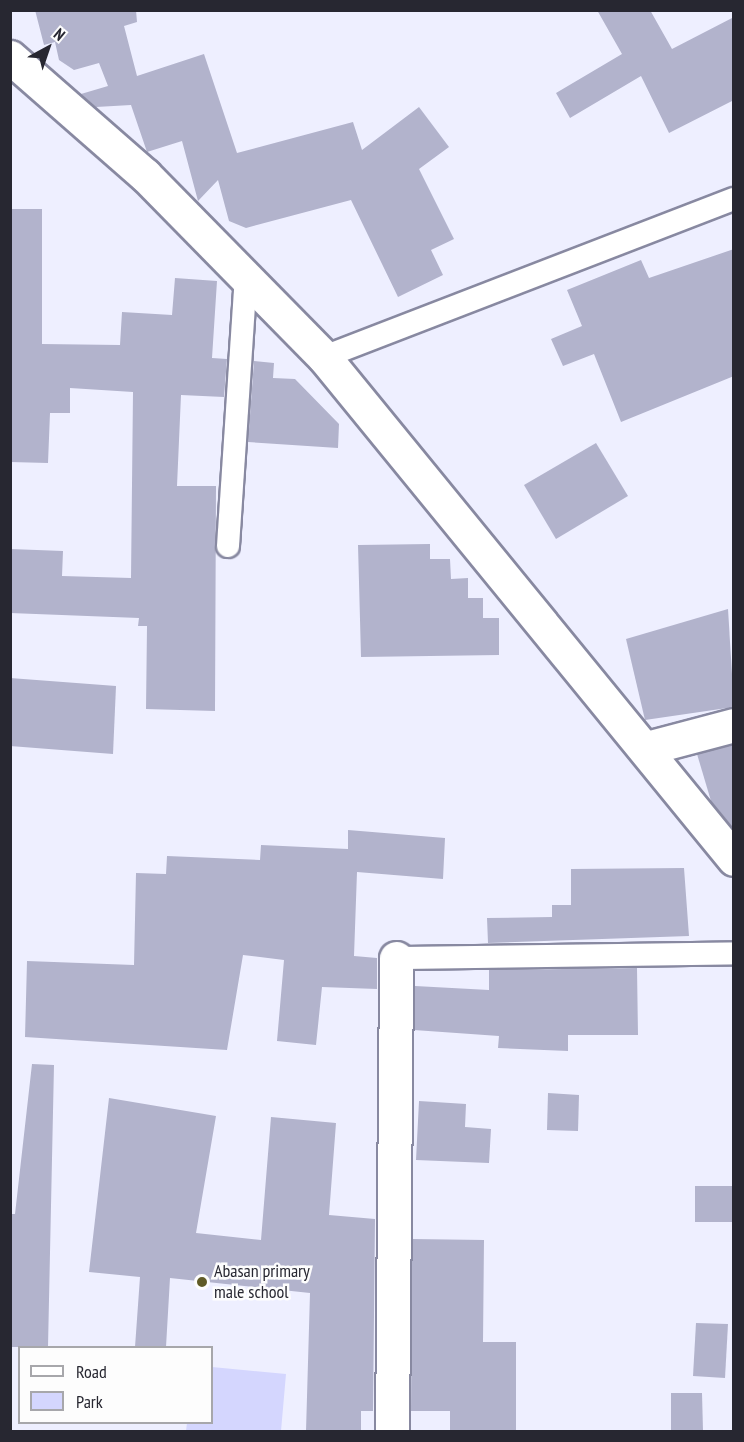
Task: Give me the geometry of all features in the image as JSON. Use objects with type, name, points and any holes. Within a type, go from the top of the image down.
[{"type":"street","points":[[10,57],[145,176],[324,357],[647,748],[734,860]]},
{"type":"street","points":[[647,748],[734,725]]},
{"type":"street","points":[[392,1431],[396,958]]},
{"type":"lane","points":[[324,357],[734,199]]},
{"type":"lane","points":[[228,546],[246,278]]},
{"type":"lane","points":[[396,958],[734,953]]},
{"type":"green space","points":[[213,1367],[286,1374],[281,1431],[186,1431],[187,1424],[213,1424]]},
{"type":"building","points":[[35,10],[136,10],[137,22],[124,26],[137,76],[204,54],[237,153],[353,122],[362,150],[419,107],[449,147],[419,169],[454,239],[431,250],[443,275],[398,297],[351,200],[246,228],[229,221],[218,180],[198,201],[182,141],[147,152],[131,105],[96,107],[81,94],[108,86],[99,63],[74,70],[59,60],[55,42],[44,45]]},
{"type":"building","points":[[597,10],[650,10],[672,49],[734,17],[734,100],[669,133],[641,76],[570,118],[556,93],[622,54]]},
{"type":"building","points":[[10,209],[42,209],[42,344],[120,345],[122,312],[172,315],[175,278],[217,281],[212,358],[227,359],[224,397],[181,395],[177,486],[216,486],[215,711],[146,709],[147,626],[138,626],[139,618],[10,613],[10,549],[63,551],[62,576],[131,578],[133,392],[70,388],[70,413],[50,413],[48,463],[10,462]]},
{"type":"building","points":[[734,249],[734,376],[621,422],[594,354],[563,366],[551,339],[582,326],[567,290],[641,260],[649,278]]},
{"type":"building","points":[[254,361],[274,363],[273,378],[295,379],[339,424],[338,448],[248,442]]},
{"type":"building","points":[[596,443],[628,496],[556,539],[524,485]]},
{"type":"building","points":[[430,544],[430,559],[450,559],[451,579],[468,578],[468,598],[483,598],[483,618],[499,618],[499,655],[361,657],[358,545]]},
{"type":"building","points":[[728,609],[734,707],[645,720],[626,639]]},
{"type":"building","points":[[10,678],[116,686],[113,754],[10,746]]},
{"type":"building","points":[[734,745],[734,829],[711,801],[697,754]]},
{"type":"building","points":[[348,830],[445,838],[443,879],[357,872],[354,956],[377,958],[377,989],[322,987],[316,1045],[277,1041],[284,960],[243,955],[227,1050],[25,1037],[27,961],[134,965],[136,873],[166,874],[167,856],[260,860],[261,845],[348,849]]},
{"type":"building","points":[[684,868],[689,936],[488,943],[487,918],[552,917],[552,905],[571,905],[571,869]]},
{"type":"building","points":[[637,968],[638,1035],[568,1035],[568,1051],[498,1048],[499,1036],[414,1030],[415,986],[489,990],[489,970]]},
{"type":"building","points":[[32,1064],[54,1065],[48,1346],[10,1347],[10,1214],[15,1214]]},
{"type":"building","points":[[548,1093],[579,1095],[578,1131],[547,1130]]},
{"type":"building","points":[[109,1098],[216,1116],[196,1233],[261,1240],[271,1117],[336,1123],[329,1215],[375,1219],[373,1411],[361,1411],[361,1431],[306,1431],[310,1293],[170,1278],[166,1346],[135,1346],[140,1277],[89,1272]]},
{"type":"building","points":[[419,1101],[466,1104],[465,1127],[491,1129],[489,1163],[416,1160]]},
{"type":"building","points":[[695,1186],[734,1186],[734,1222],[695,1222]]},
{"type":"building","points":[[412,1239],[484,1240],[483,1342],[516,1342],[516,1431],[450,1431],[450,1411],[411,1411]]},
{"type":"building","points":[[696,1323],[728,1324],[725,1378],[693,1376]]},
{"type":"building","points":[[671,1393],[702,1393],[703,1431],[671,1431]]},
{"type":"place","name":"Abasan primary male school","points":[[202,1282]]}]
